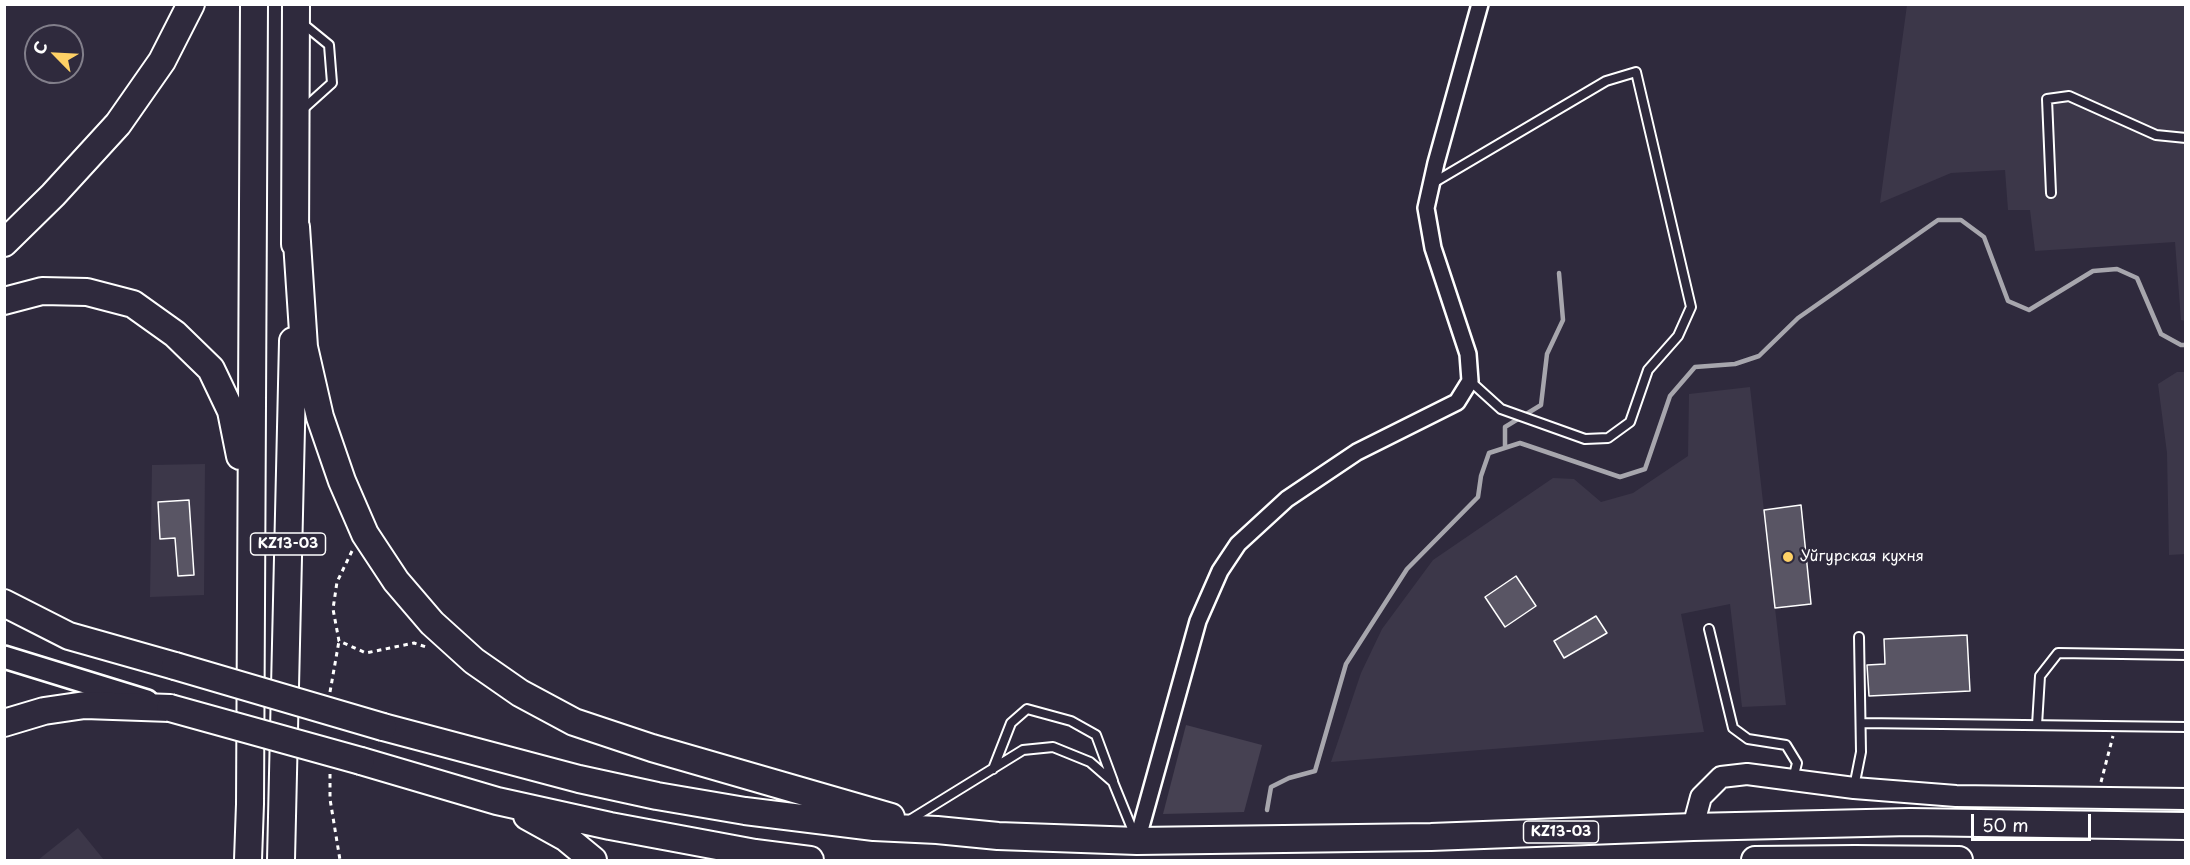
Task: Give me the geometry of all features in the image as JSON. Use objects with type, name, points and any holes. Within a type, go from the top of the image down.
[{"type":"highway","points":[[4,243],[53,195],[118,124],[162,61],[191,4]]},
{"type":"highway","name":"KZ13-03","points":[[250,804],[254,4]]},
{"type":"highway","name":"KZ13-03","points":[[281,861],[296,227],[296,12]]},
{"type":"highway","points":[[296,227],[304,347],[320,417],[342,481],[365,534],[396,581],[432,623],[474,661],[520,693],[574,722],[899,825]]},
{"type":"highway","points":[[4,301],[42,291],[87,292],[133,304],[175,334],[211,369],[231,411],[251,515]]},
{"type":"highway","points":[[4,603],[69,636],[383,727],[579,779],[657,796],[745,811],[899,825]]},
{"type":"highway","points":[[4,723],[44,711],[85,705],[170,708],[497,801],[655,834],[810,861]]},
{"type":"highway","points":[[497,801],[565,837],[593,861]]},
{"type":"highway","points":[[233,861],[250,804]]},
{"type":"highway","points":[[248,861],[250,804]]},
{"type":"highway","name":"KZ13-03","points":[[899,825],[998,836],[1137,841],[1431,837],[1910,822],[2186,826]]},
{"type":"highway","points":[[1755,861],[1855,859],[1959,861]]},
{"type":"main road","points":[[4,618],[69,636]]},
{"type":"main road","points":[[4,657],[170,708]]},
{"type":"street","points":[[1137,841],[1198,621],[1220,571],[1238,544],[1287,499],[1357,452],[1457,402],[1470,381],[1468,354],[1433,248],[1426,208],[1480,4]]},
{"type":"street","points":[[1693,827],[1701,798],[1721,777],[1747,774],[1854,788],[1956,796],[2186,799]]},
{"type":"lane","points":[[296,12],[329,45],[332,83],[296,115]]},
{"type":"lane","points":[[1432,184],[1606,81],[1636,72],[1691,307],[1678,336],[1648,370],[1630,422],[1608,438],[1586,439],[1501,409],[1470,381]]},
{"type":"lane","points":[[2051,193],[2047,99],[2069,96],[2156,135],[2186,138]]},
{"type":"lane","points":[[1709,629],[1732,728],[1748,739],[1786,746],[1797,763],[1792,781]]},
{"type":"lane","points":[[1854,788],[1861,752],[1859,637]]},
{"type":"lane","points":[[2037,725],[2040,676],[2058,653],[2186,655]]},
{"type":"lane","points":[[993,769],[1011,723],[1028,709],[1071,721],[1096,735],[1137,841]]},
{"type":"lane","points":[[1861,723],[2186,727]]},
{"type":"lane","points":[[899,825],[1023,750],[1053,747],[1090,762],[1113,782]]},
{"type":"path","points":[[365,534],[348,556],[337,582],[333,609],[339,641],[366,653],[414,643],[434,649]]},
{"type":"path","points":[[2096,798],[2116,726]]},
{"type":"shaded area","points":[[1907,5],[2185,5],[2185,321],[2181,320],[2175,242],[2035,251],[2030,210],[2008,210],[2005,170],[1951,173],[1880,203]]},
{"type":"shaded area","points":[[2177,372],[2186,372],[2186,554],[2169,555],[2167,453],[2158,384]]},
{"type":"shaded area","points":[[1750,387],[1786,705],[1742,707],[1730,604],[1681,614],[1704,732],[1331,762],[1361,673],[1382,629],[1433,560],[1553,478],[1574,479],[1601,502],[1633,493],[1688,456],[1689,394]]},
{"type":"shaded area","points":[[205,464],[204,595],[150,597],[152,465]]},
{"type":"shaded area","points":[[1186,725],[1262,745],[1244,812],[1163,814]]},
{"type":"shaded area","points":[[78,828],[104,860],[38,860]]},
{"type":"building","points":[[189,500],[194,575],[178,576],[175,538],[160,539],[158,502]]},
{"type":"building","name":"Уйгурская кухня","points":[[1801,505],[1811,604],[1775,608],[1764,510]]},
{"type":"building","points":[[1516,576],[1536,606],[1505,627],[1485,597]]},
{"type":"building","points":[[1596,616],[1607,633],[1564,658],[1554,641]]},
{"type":"building","points":[[1967,635],[1970,691],[1869,696],[1867,665],[1885,664],[1884,639]]},
{"type":"waterway","points":[[1267,810],[1271,787],[1289,778],[1315,771],[1346,664],[1407,569],[1478,497],[1481,476],[1489,453],[1520,443],[1620,477],[1645,469],[1670,396],[1695,367],[1735,364],[1759,356],[1798,318],[1938,220],[1961,220],[1984,237],[2008,301],[2029,310],[2093,271],[2117,269],[2137,278],[2161,334],[2181,345],[2186,345]]},
{"type":"waterway","points":[[1505,448],[1505,427],[1541,405],[1547,354],[1563,320],[1559,273]]},
{"type":"place","name":"Уйгурская кухня","points":[[1788,557]]}]
